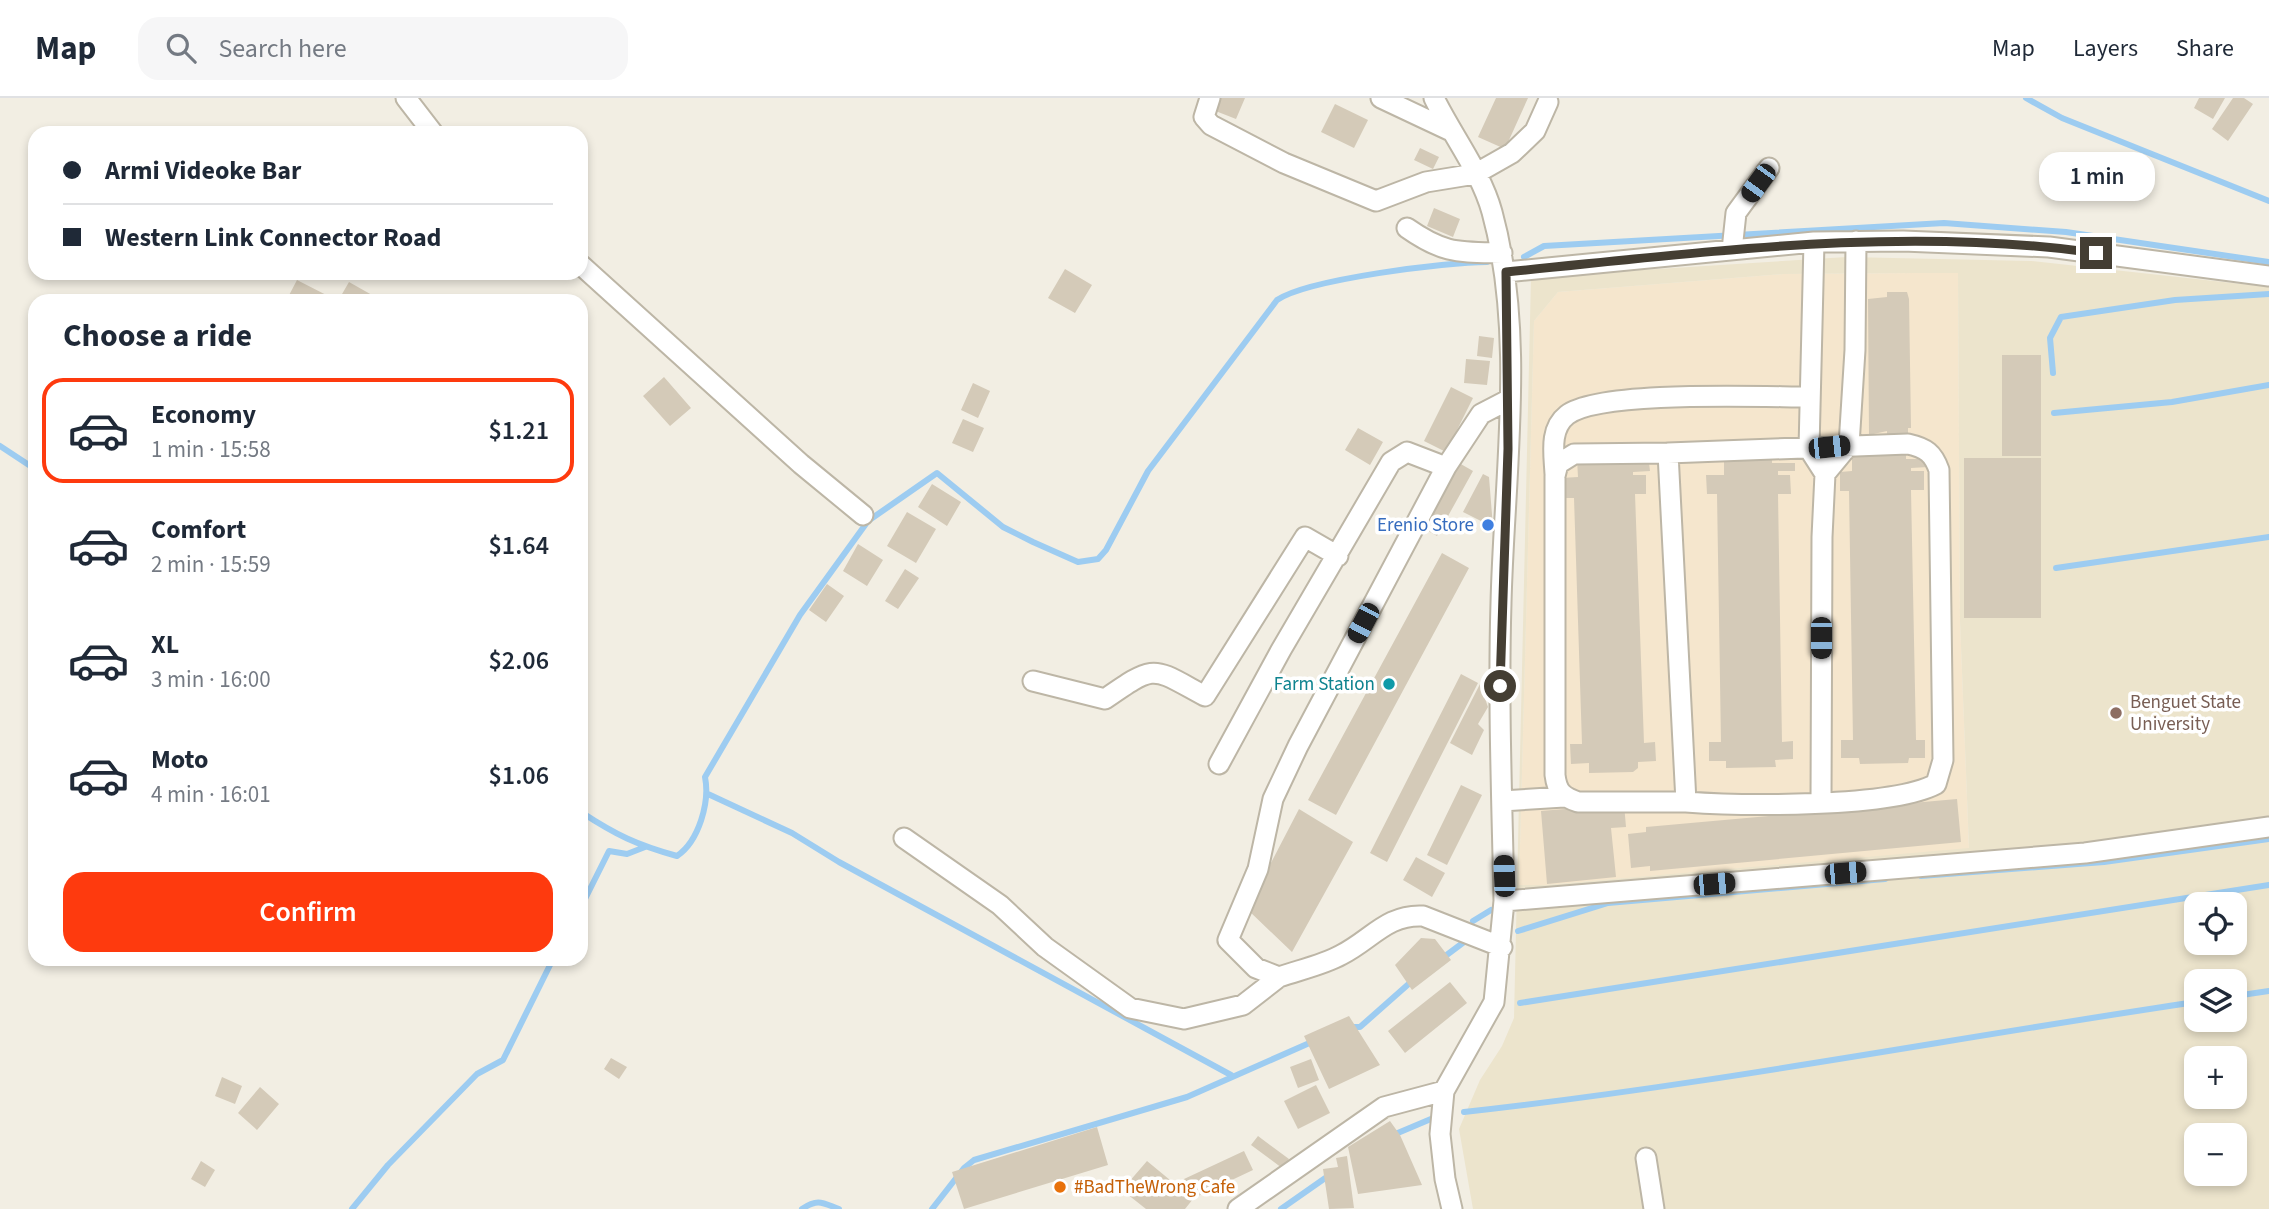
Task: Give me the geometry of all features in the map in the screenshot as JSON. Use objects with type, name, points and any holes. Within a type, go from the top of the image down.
[{"type":"street","points":[[406,98],[428,126]]},
{"type":"street","points":[[1210,98],[1204,117],[1212,125],[1284,163],[1377,201],[1426,182],[1475,174],[1512,153],[1535,131],[1548,102]]},
{"type":"street","points":[[1381,98],[1451,131]]},
{"type":"street","points":[[1440,101],[1451,131],[1491,208],[1504,262],[1508,400],[1501,603],[1504,901],[1502,947],[1494,1002],[1444,1091],[1440,1134],[1445,1179],[1452,1209]]},
{"type":"street","points":[[1733,240],[1736,214],[1769,168]]},
{"type":"street","points":[[1407,228],[1432,246],[1504,262],[1733,240],[1856,241],[2049,247],[2269,276]]},
{"type":"street","points":[[1825,474],[1849,445],[1856,350],[1856,241]]},
{"type":"street","points":[[1814,242],[1809,449],[1825,474],[1822,537],[1821,801]]},
{"type":"street","points":[[588,271],[801,464],[863,515]]},
{"type":"street","points":[[1564,797],[1556,787],[1555,775],[1553,435],[1565,415],[1587,404],[1620,400],[1810,397]]},
{"type":"street","points":[[1279,977],[1256,968],[1228,940],[1258,869],[1273,799],[1298,746],[1446,467],[1481,414],[1508,400]]},
{"type":"street","points":[[1502,801],[1564,797],[1578,802],[1821,801],[1918,793],[1936,784],[1943,760],[1939,470],[1934,457],[1925,448],[1908,444],[1849,445],[1809,449],[1574,454],[1558,464],[1555,475]]},
{"type":"street","points":[[1219,764],[1281,650],[1391,462],[1408,452],[1446,467]]},
{"type":"street","points":[[1668,453],[1686,802]]},
{"type":"street","points":[[1033,681],[1105,699],[1140,675],[1159,671],[1205,696],[1306,537],[1338,556]]},
{"type":"street","points":[[1504,901],[2085,853],[2269,827]]},
{"type":"street","points":[[904,838],[999,905],[1045,947],[1130,1008],[1184,1019],[1243,1005],[1279,977],[1341,956],[1377,929],[1397,918],[1410,915],[1423,916],[1502,947]]},
{"type":"street","points":[[1238,1209],[1384,1107],[1444,1091]]},
{"type":"street","points":[[1646,1158],[1654,1209]]},
{"type":"shaded area","name":"Benguet State University","points":[[1847,257],[2031,261],[2269,287],[2269,1209],[1473,1209],[1459,1129],[1480,1080],[1502,1046],[1514,1018],[1531,277]],"holes":[[[1958,273],[1960,621],[1969,848],[1546,885],[1519,885],[1534,321],[1558,292],[1783,274]]]},
{"type":"shaded area","points":[[1958,273],[1960,621],[1969,849],[1546,885],[1519,885],[1534,321],[1558,292],[1783,274]]},
{"type":"building","points":[[1218,98],[1245,98],[1236,119],[1213,110]]},
{"type":"building","points":[[1496,98],[1528,98],[1505,149],[1478,137]]},
{"type":"building","points":[[2199,98],[2225,98],[2213,119],[2194,108]]},
{"type":"building","points":[[2233,98],[2244,98],[2253,104],[2228,141],[2212,129]]},
{"type":"building","points":[[1335,104],[1368,120],[1354,148],[1321,132]]},
{"type":"building","points":[[1420,148],[1439,157],[1433,169],[1414,160]]},
{"type":"building","points":[[1434,208],[1460,219],[1453,237],[1427,226]]},
{"type":"building","points":[[1065,269],[1092,285],[1075,313],[1048,298]]},
{"type":"building","points":[[297,280],[324,294],[290,294]]},
{"type":"building","points":[[349,282],[370,294],[342,294]]},
{"type":"building","points":[[1887,292],[1907,292],[1909,299],[1911,428],[1908,428],[1908,435],[1887,435],[1887,431],[1869,435],[1868,299],[1887,297]]},
{"type":"building","points":[[1479,336],[1494,338],[1492,358],[1477,356]]},
{"type":"building","points":[[2002,355],[2041,355],[2041,456],[2002,456]]},
{"type":"building","points":[[1466,359],[1490,361],[1487,385],[1464,383]]},
{"type":"building","points":[[664,377],[691,408],[670,426],[643,396]]},
{"type":"building","points":[[973,383],[990,391],[978,418],[961,410]]},
{"type":"building","points":[[1451,387],[1473,398],[1446,452],[1424,441]]},
{"type":"building","points":[[963,419],[984,428],[973,452],[952,443]]},
{"type":"building","points":[[1358,428],[1383,442],[1370,465],[1345,450]]},
{"type":"building","points":[[1906,452],[1906,459],[1928,459],[1928,467],[1911,468],[1911,471],[1924,471],[1924,490],[1911,490],[1916,740],[1925,740],[1925,758],[1909,758],[1908,763],[1860,764],[1859,758],[1841,758],[1841,740],[1853,740],[1849,491],[1840,491],[1840,472],[1852,471],[1852,457],[1857,457],[1857,453]]},
{"type":"building","points":[[1772,455],[1772,463],[1795,463],[1795,471],[1778,471],[1778,475],[1790,475],[1791,494],[1778,494],[1782,742],[1793,741],[1793,759],[1775,760],[1776,767],[1726,768],[1726,761],[1709,761],[1709,742],[1721,742],[1717,494],[1707,494],[1706,475],[1724,475],[1724,456]]},
{"type":"building","points":[[1628,457],[1628,464],[1649,463],[1650,471],[1633,472],[1633,475],[1646,475],[1646,494],[1635,494],[1644,743],[1655,742],[1656,761],[1638,762],[1638,768],[1633,772],[1589,773],[1589,763],[1571,764],[1570,744],[1582,744],[1574,498],[1561,498],[1561,478],[1578,477],[1577,459]]},
{"type":"building","points":[[1964,458],[2041,458],[2041,618],[1964,618]]},
{"type":"building","points":[[1459,463],[1473,471],[1437,536],[1423,528]]},
{"type":"building","points":[[1483,474],[1489,477],[1493,527],[1463,512]]},
{"type":"building","points":[[932,484],[961,502],[947,526],[918,507]]},
{"type":"building","points":[[907,512],[936,529],[916,563],[887,546]]},
{"type":"building","points":[[858,544],[883,560],[867,586],[843,571]]},
{"type":"building","name":"Farm Station","points":[[1442,553],[1469,568],[1336,815],[1308,800]]},
{"type":"building","points":[[905,569],[919,578],[898,609],[885,601]]},
{"type":"building","points":[[827,584],[844,596],[826,622],[809,610]]},
{"type":"building","points":[[1461,674],[1478,683],[1387,862],[1370,853]]},
{"type":"building","points":[[1480,684],[1488,707],[1478,724],[1484,730],[1472,755],[1450,743]]},
{"type":"building","points":[[1461,785],[1482,795],[1447,865],[1427,855]]},
{"type":"building","points":[[1957,799],[1961,842],[1650,871],[1650,866],[1631,868],[1628,834],[1646,832],[1646,827]]},
{"type":"building","points":[[1624,804],[1626,827],[1611,828],[1616,877],[1547,884],[1541,811]]},
{"type":"building","points":[[1299,809],[1353,842],[1292,952],[1247,909]]},
{"type":"building","points":[[1416,857],[1445,873],[1432,897],[1403,880]]},
{"type":"building","points":[[1421,938],[1435,939],[1451,960],[1412,990],[1395,965]]},
{"type":"building","points":[[1450,982],[1467,1003],[1405,1053],[1388,1031]]},
{"type":"building","points":[[1349,1016],[1380,1065],[1329,1089],[1304,1036]]},
{"type":"building","points":[[611,1058],[627,1067],[619,1079],[604,1069]]},
{"type":"building","points":[[1311,1059],[1319,1080],[1298,1088],[1290,1067]]},
{"type":"building","points":[[222,1077],[242,1086],[235,1104],[215,1096]]},
{"type":"building","points":[[1316,1085],[1330,1113],[1298,1129],[1284,1101]]},
{"type":"building","points":[[260,1087],[279,1104],[257,1130],[238,1113]]},
{"type":"building","points":[[1390,1121],[1400,1135],[1422,1185],[1358,1194],[1348,1147]]},
{"type":"building","points":[[1097,1127],[1108,1165],[964,1209],[952,1172]]},
{"type":"building","points":[[1258,1136],[1289,1159],[1282,1168],[1251,1145]]},
{"type":"building","points":[[1244,1151],[1253,1170],[1198,1196],[1184,1179]]},
{"type":"building","points":[[1347,1156],[1354,1208],[1329,1209],[1323,1169],[1338,1167],[1336,1158]]},
{"type":"building","points":[[201,1161],[215,1170],[205,1187],[191,1179]]},
{"type":"building","points":[[1147,1161],[1193,1199],[1185,1209],[1146,1209],[1122,1190]]},
{"type":"waterway","points":[[2026,98],[2062,118],[2269,201]]},
{"type":"waterway","points":[[1524,257],[1544,246],[1944,223],[2066,232],[2269,262]]},
{"type":"waterway","points":[[588,816],[616,833],[650,848],[677,856],[685,849],[701,820],[706,798],[705,777],[800,615],[868,521],[937,473],[1003,527],[1078,562],[1098,559],[1106,550],[1148,471],[1277,300],[1293,292],[1347,279],[1411,268],[1487,262]]},
{"type":"waterway","points":[[2053,373],[2050,338],[2061,317],[2175,300],[2269,294]]},
{"type":"waterway","points":[[2054,413],[2172,402],[2269,385]]},
{"type":"waterway","points":[[0,446],[28,464]]},
{"type":"waterway","points":[[2056,568],[2269,537]]},
{"type":"waterway","points":[[708,794],[792,833],[839,862],[1231,1075]]},
{"type":"waterway","points":[[1921,876],[2104,862],[2269,839]]},
{"type":"waterway","points":[[588,893],[609,851],[627,854],[645,847]]},
{"type":"waterway","points":[[1518,931],[1608,903],[1885,879]]},
{"type":"waterway","points":[[1520,1003],[2269,885]]},
{"type":"waterway","points":[[1473,921],[1491,910]]},
{"type":"waterway","points":[[1440,960],[1468,939]]},
{"type":"waterway","points":[[352,1209],[388,1165],[477,1074],[503,1060],[550,966]]},
{"type":"waterway","points":[[1349,1027],[1360,1027],[1412,981]]},
{"type":"waterway","points":[[2247,994],[2269,991]]},
{"type":"waterway","points":[[1464,1112],[1739,1075],[2184,1004]]},
{"type":"waterway","points":[[932,1209],[964,1168],[974,1160],[1187,1097],[1314,1041]]},
{"type":"waterway","points":[[1393,1135],[1438,1116]]},
{"type":"waterway","points":[[1281,1209],[1331,1174]]},
{"type":"waterway","points":[[802,1209],[817,1203],[839,1209]]},
{"type":"place","name":"Erenio Store","points":[[1488,525]]},
{"type":"place","name":"Farm Station","points":[[1389,684]]},
{"type":"place","name":"Benguet State University","points":[[2116,713]]},
{"type":"place","name":"#BadTheWrong Cafe","points":[[1060,1187]]},
{"type":"route","points":[[1500,686],[1508,449],[1506,272],[1814,242],[2010,244],[2096,253]]}]
